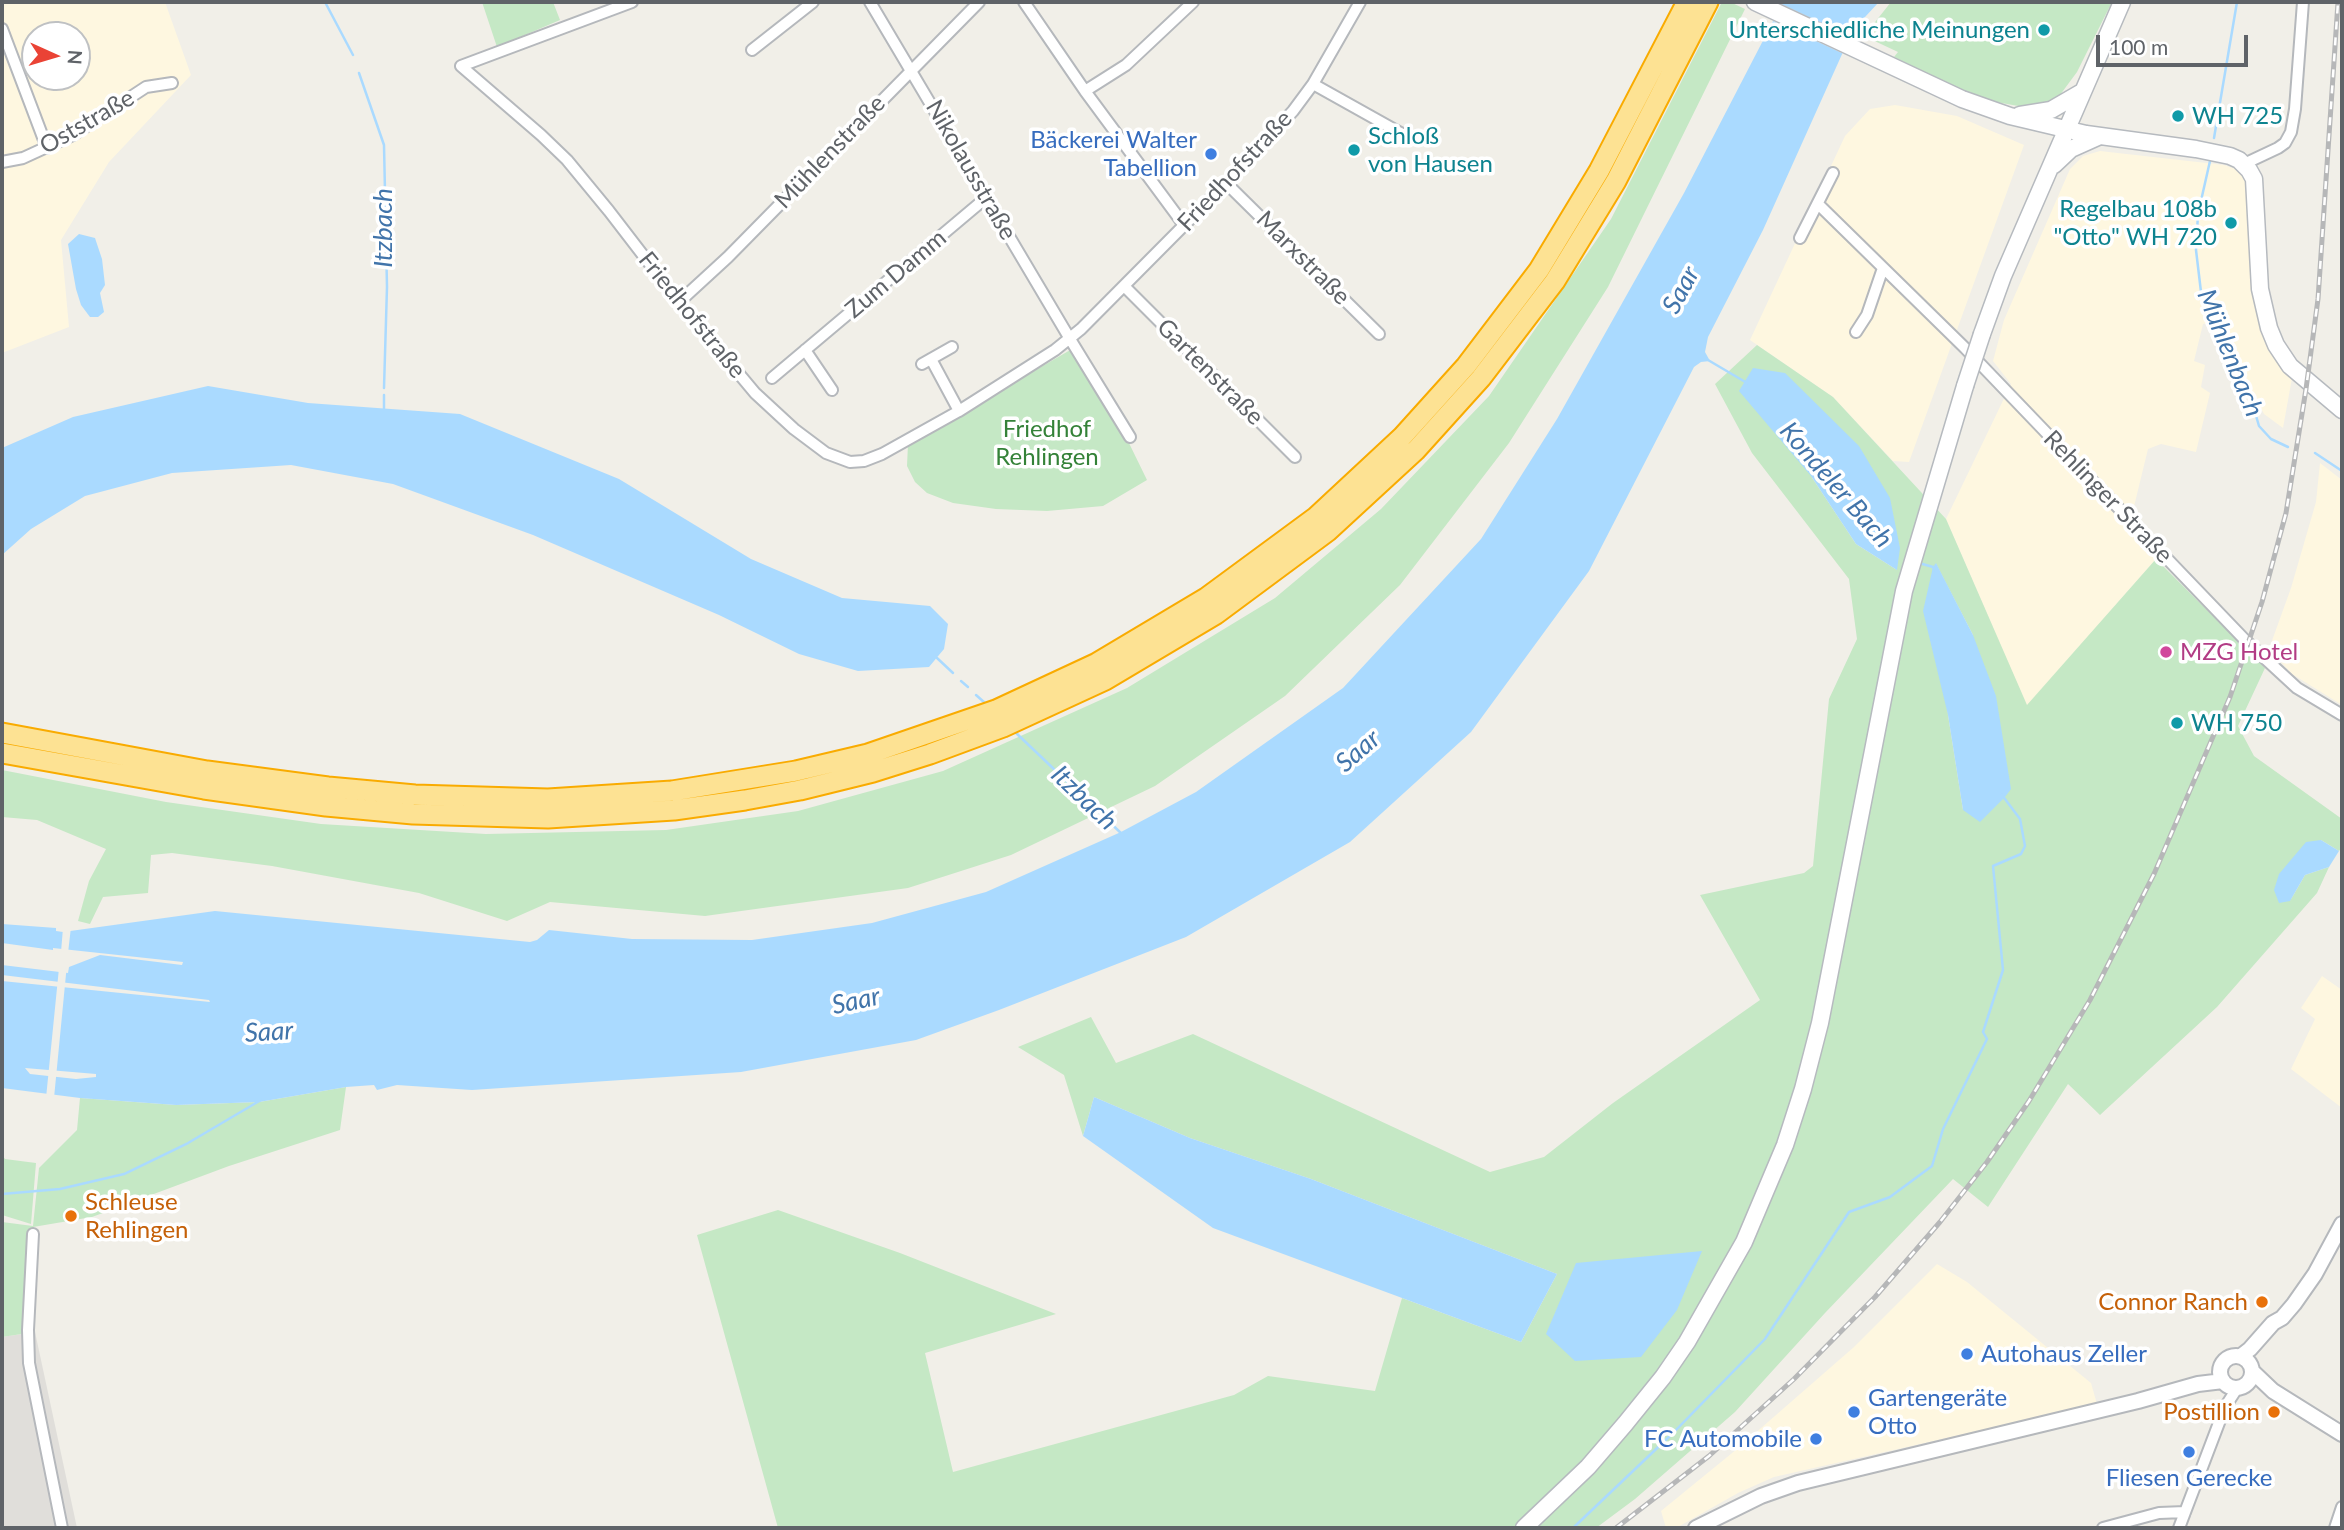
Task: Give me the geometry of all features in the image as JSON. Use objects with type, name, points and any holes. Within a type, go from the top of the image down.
[{"type":"highway","points":[[2,733],[207,771],[305,784],[415,795],[548,799],[672,791],[796,771],[868,754],[996,710],[1097,663],[1206,598],[1316,517],[1402,437],[1466,366],[1539,270],[1599,172],[1687,2]]},
{"type":"highway","points":[[2,753],[204,789],[326,806],[413,814],[548,818],[674,810],[789,792],[873,772],[1003,727],[1105,680],[1216,614],[1328,531],[1416,450],[1481,378],[1555,281],[1616,181],[1708,2]]},
{"type":"main road","points":[[1755,2],[1937,87],[2010,116],[2066,130],[2230,156],[2244,164],[2254,183],[2260,289],[2269,328],[2290,366],[2342,410]]},
{"type":"main road","points":[[1524,1528],[1588,1467],[1663,1377],[1694,1331],[1744,1242],[1786,1145],[1804,1089],[1820,1023],[1904,591],[1919,536],[1965,386],[2003,276],[2122,2]]},
{"type":"main road","points":[[2010,116],[2051,110],[2085,85]]},
{"type":"main road","points":[[2048,172],[2071,149],[2100,136]]},
{"type":"street","name":"Friedhofstraße","points":[[632,2],[461,66],[567,160],[755,393],[793,429],[826,453],[850,462],[864,461],[883,454],[959,411],[1070,339],[1125,287],[1293,111],[1313,84],[1360,2]]},
{"type":"street","points":[[752,50],[813,2]]},
{"type":"street","name":"Nikolausstraße","points":[[870,2],[1130,436]]},
{"type":"street","name":"Mühlenstraße","points":[[680,302],[728,257],[979,2]]},
{"type":"street","points":[[1024,2],[1085,91],[1184,225]]},
{"type":"street","points":[[1085,91],[1126,65],[1192,2]]},
{"type":"street","points":[[2244,164],[2278,148],[2285,143],[2291,132],[2303,2]]},
{"type":"street","points":[[2,29],[47,148]]},
{"type":"street","name":"Oststraße","points":[[2,162],[23,158],[73,135],[146,88],[172,83]]},
{"type":"street","points":[[1313,84],[1406,136]]},
{"type":"street","points":[[1800,238],[1833,173]]},
{"type":"street","name":"Marxstraße","points":[[1226,183],[1379,334]]},
{"type":"street","name":"Zum Damm","points":[[772,378],[987,197]]},
{"type":"street","name":"Rehlinger Straße","points":[[1818,204],[1982,366],[2246,641],[2297,688],[2342,715]]},
{"type":"street","points":[[1856,332],[1867,315],[1883,268]]},
{"type":"street","name":"Gartenstraße","points":[[1125,287],[1295,457]]},
{"type":"street","points":[[952,347],[927,361],[959,411]]},
{"type":"street","points":[[805,350],[832,390]]},
{"type":"street","points":[[2179,1528],[2237,1374],[2250,1349],[2273,1323],[2282,1318],[2315,1274],[2342,1224]]},
{"type":"street","points":[[33,1234],[29,1363],[62,1528]]},
{"type":"street","points":[[1696,1528],[1761,1496],[1798,1483],[2138,1401],[2237,1374],[2273,1391],[2342,1434]]},
{"type":"street","points":[[2335,1528],[2342,1507]]},
{"type":"street","points":[[2103,1528],[2159,1513],[2185,1512]]},
{"type":"shaded area","points":[[2,2],[165,2],[191,75],[109,162],[61,240],[69,327],[2,353]]},
{"type":"shaded area","points":[[1895,105],[1957,116],[2024,145],[1909,462],[1893,461],[1833,397],[1750,340],[1845,136],[1870,109]]},
{"type":"shaded area","points":[[2100,151],[2224,165],[2235,169],[2247,181],[2251,284],[2261,324],[2292,378],[2283,428],[2264,414],[2216,322],[2203,324],[2194,361],[2205,365],[2201,387],[2210,393],[2196,452],[2161,444],[2148,449],[2128,531],[2156,559],[2027,706],[1946,519],[2011,384],[1993,361],[2004,320],[2070,169],[2083,156]]},
{"type":"shaded area","points":[[2320,463],[2342,480],[2342,705],[2292,674],[2269,649],[2291,588],[2316,502]]},
{"type":"shaded area","points":[[2322,976],[2342,990],[2342,1108],[2291,1069],[2315,1019],[2301,1008]]},
{"type":"shaded area","points":[[1937,1264],[1967,1282],[2091,1383],[2097,1404],[1774,1477],[1738,1493],[1676,1528],[1666,1528],[1661,1511],[1854,1347]]},
{"type":"shaded area","points":[[35,1332],[77,1528],[2,1528],[2,1337]]},
{"type":"green space","points":[[482,2],[553,2],[560,20],[497,47]]},
{"type":"green space","points":[[1722,2],[1730,2],[1745,9],[1608,287],[1509,443],[1400,585],[1285,696],[1155,786],[1011,855],[908,888],[705,916],[550,902],[507,921],[419,893],[272,866],[172,853],[151,855],[148,893],[103,897],[90,924],[78,921],[89,881],[106,849],[37,820],[2,817],[2,770],[166,802],[321,824],[486,834],[666,830],[798,811],[943,771],[1127,688],[1275,598],[1381,509],[1489,396],[1611,219]]},
{"type":"green space","points":[[1891,2],[2112,2],[2077,72],[2060,95],[2043,106],[2024,107],[1979,99],[1894,57],[1898,52],[1864,36]]},
{"type":"green space","points":[[1757,345],[1833,397],[1946,519],[2027,705],[2156,559],[2265,668],[2238,726],[2254,756],[2342,819],[2342,847],[2339,851],[2321,840],[2290,901],[2305,875],[2329,867],[2317,893],[2217,1007],[2100,1115],[2068,1084],[1988,1207],[1953,1179],[1735,1412],[1635,1499],[1596,1528],[778,1528],[697,1235],[778,1210],[900,1253],[1056,1314],[925,1353],[953,1472],[1234,1395],[1268,1376],[1375,1391],[1402,1298],[1521,1342],[1557,1274],[1311,1179],[1190,1138],[1094,1097],[1083,1136],[1064,1075],[1018,1047],[1091,1017],[1116,1063],[1193,1034],[1490,1172],[1544,1157],[1613,1103],[1760,1000],[1700,895],[1804,873],[1813,866],[1829,699],[1857,639],[1849,579],[1752,453],[1715,384]],"holes":[[[1811,476],[1897,570],[1856,544]],[[1936,564],[1973,635],[1963,810],[1948,715]]]},
{"type":"green space","name":"Friedhof Rehlingen","points":[[1072,349],[1127,439],[1147,480],[1103,506],[1047,511],[996,509],[953,503],[927,493],[915,482],[907,466],[908,444]]},
{"type":"green space","points":[[346,1087],[340,1130],[229,1166],[92,1217],[33,1227],[35,1332],[2,1337],[2,1222],[33,1226],[39,1168],[77,1130],[80,1098],[176,1105],[259,1102]]},
{"type":"green space","points":[[2,1155],[5,1159],[36,1163],[31,1224],[2,1215]]},
{"type":"water","name":"Saar","points":[[1783,2],[1879,2],[1865,17],[1843,52],[1763,230],[1708,337],[1705,352],[1710,361],[1701,362],[1694,367],[1589,571],[1471,732],[1350,842],[1186,937],[916,1040],[741,1072],[472,1090],[397,1085],[377,1090],[374,1085],[346,1087],[259,1102],[176,1105],[80,1098],[2,1088],[2,981],[210,1002],[2,975],[2,965],[68,973],[69,967],[100,955],[182,965],[183,962],[2,943],[2,924],[56,928],[56,931],[63,932],[215,911],[530,942],[549,930],[632,939],[752,940],[872,923],[986,892],[1121,832],[1196,792],[1343,688],[1481,539],[1557,419],[1684,193]],"holes":[[[25,1068],[96,1074],[96,1077],[76,1079],[30,1074]]]},
{"type":"water","points":[[79,234],[95,238],[102,259],[105,285],[100,293],[104,312],[98,317],[90,317],[81,305],[76,289],[68,244]]},
{"type":"water","points":[[1753,368],[1785,373],[1859,446],[1890,498],[1900,548],[1897,570],[1856,544],[1811,476],[1739,391]]},
{"type":"water","points":[[208,386],[308,403],[460,414],[619,479],[751,559],[842,598],[930,606],[948,624],[944,649],[929,667],[858,671],[799,654],[719,615],[533,535],[393,484],[291,465],[172,473],[85,496],[31,529],[2,555],[2,448],[73,417]]},
{"type":"water","points":[[1936,563],[1973,635],[1996,696],[2011,789],[1980,822],[1963,810],[1948,715],[1923,611]]},
{"type":"water","points":[[2321,840],[2339,851],[2329,867],[2305,875],[2290,901],[2279,903],[2274,890],[2279,874],[2306,842]]},
{"type":"water","points":[[1094,1097],[1190,1138],[1311,1179],[1557,1274],[1521,1342],[1213,1228],[1083,1136]]},
{"type":"water","points":[[1702,1251],[1677,1310],[1641,1357],[1575,1361],[1546,1334],[1576,1263]]},
{"type":"pier","points":[[1779,3],[1856,39],[1846,55],[1771,20]]},
{"type":"pier","points":[[71,927],[68,953],[61,952],[63,928]]},
{"type":"pier","points":[[67,964],[54,1098],[46,1098],[59,968],[65,969]]},
{"type":"waterway","name":"Itzbach","points":[[325,2],[353,55]]},
{"type":"waterway","name":"Mühlenbach","points":[[2214,138],[2237,2]]},
{"type":"waterway","name":"Itzbach","points":[[359,73],[384,145],[387,287],[384,388]]},
{"type":"waterway","name":"Mühlenbach","points":[[2210,161],[2198,214],[2196,250],[2201,292],[2249,392],[2259,426],[2271,439],[2288,447]]},
{"type":"waterway","name":"Kondeler Bach","points":[[1708,360],[1747,383]]},
{"type":"waterway","name":"Itzbach","points":[[384,395],[384,409]]},
{"type":"waterway","name":"Mühlenbach","points":[[2315,453],[2342,471]]},
{"type":"waterway","name":"Kondeler Bach","points":[[1919,563],[1933,567],[1934,570]]},
{"type":"waterway","name":"Itzbach","points":[[937,658],[953,673]]},
{"type":"waterway","name":"Itzbach","points":[[961,681],[968,687]]},
{"type":"waterway","name":"Itzbach","points":[[976,695],[985,703]]},
{"type":"waterway","name":"Itzbach","points":[[1014,731],[1123,835]]},
{"type":"waterway","name":"Kondeler Bach","points":[[1573,1528],[1673,1433],[1765,1339],[1849,1212],[1890,1197],[1932,1166],[1943,1129],[1987,1039],[1983,1032],[2003,970],[1993,866],[2021,854],[2025,846],[2020,819],[2002,795]]},
{"type":"waterway","points":[[2,1194],[60,1189],[124,1174],[188,1143],[261,1100]]},
{"type":"railway","points":[[1616,1528],[1709,1456],[1794,1379],[1875,1297],[1940,1222],[1987,1162],[2029,1101],[2090,1000],[2154,874],[2230,697],[2262,602],[2286,513],[2318,299],[2338,2]]},
{"type":"place","name":"Unterschiedliche Meinungen","points":[[2044,30]]},
{"type":"place","name":"WH 725","points":[[2178,116]]},
{"type":"place","name":"Schloß von Hausen","points":[[1354,150]]},
{"type":"place","name":"Bäckerei Walter Tabellion","points":[[1211,154]]},
{"type":"place","name":"Regelbau 108b \"Otto\" WH 720","points":[[2231,223]]},
{"type":"place","name":"MZG Hotel","points":[[2166,652]]},
{"type":"place","name":"WH 750","points":[[2177,723]]},
{"type":"place","name":"Schleuse Rehlingen","points":[[71,1216]]},
{"type":"place","name":"Connor Ranch","points":[[2262,1302]]},
{"type":"place","name":"Autohaus Zeller","points":[[1967,1354]]},
{"type":"place","name":"Gartengeräte Otto","points":[[1854,1412]]},
{"type":"place","name":"Postillion","points":[[2274,1412]]},
{"type":"place","name":"FC Automobile","points":[[1816,1439]]},
{"type":"place","name":"Fliesen Gerecke","points":[[2189,1452]]}]
